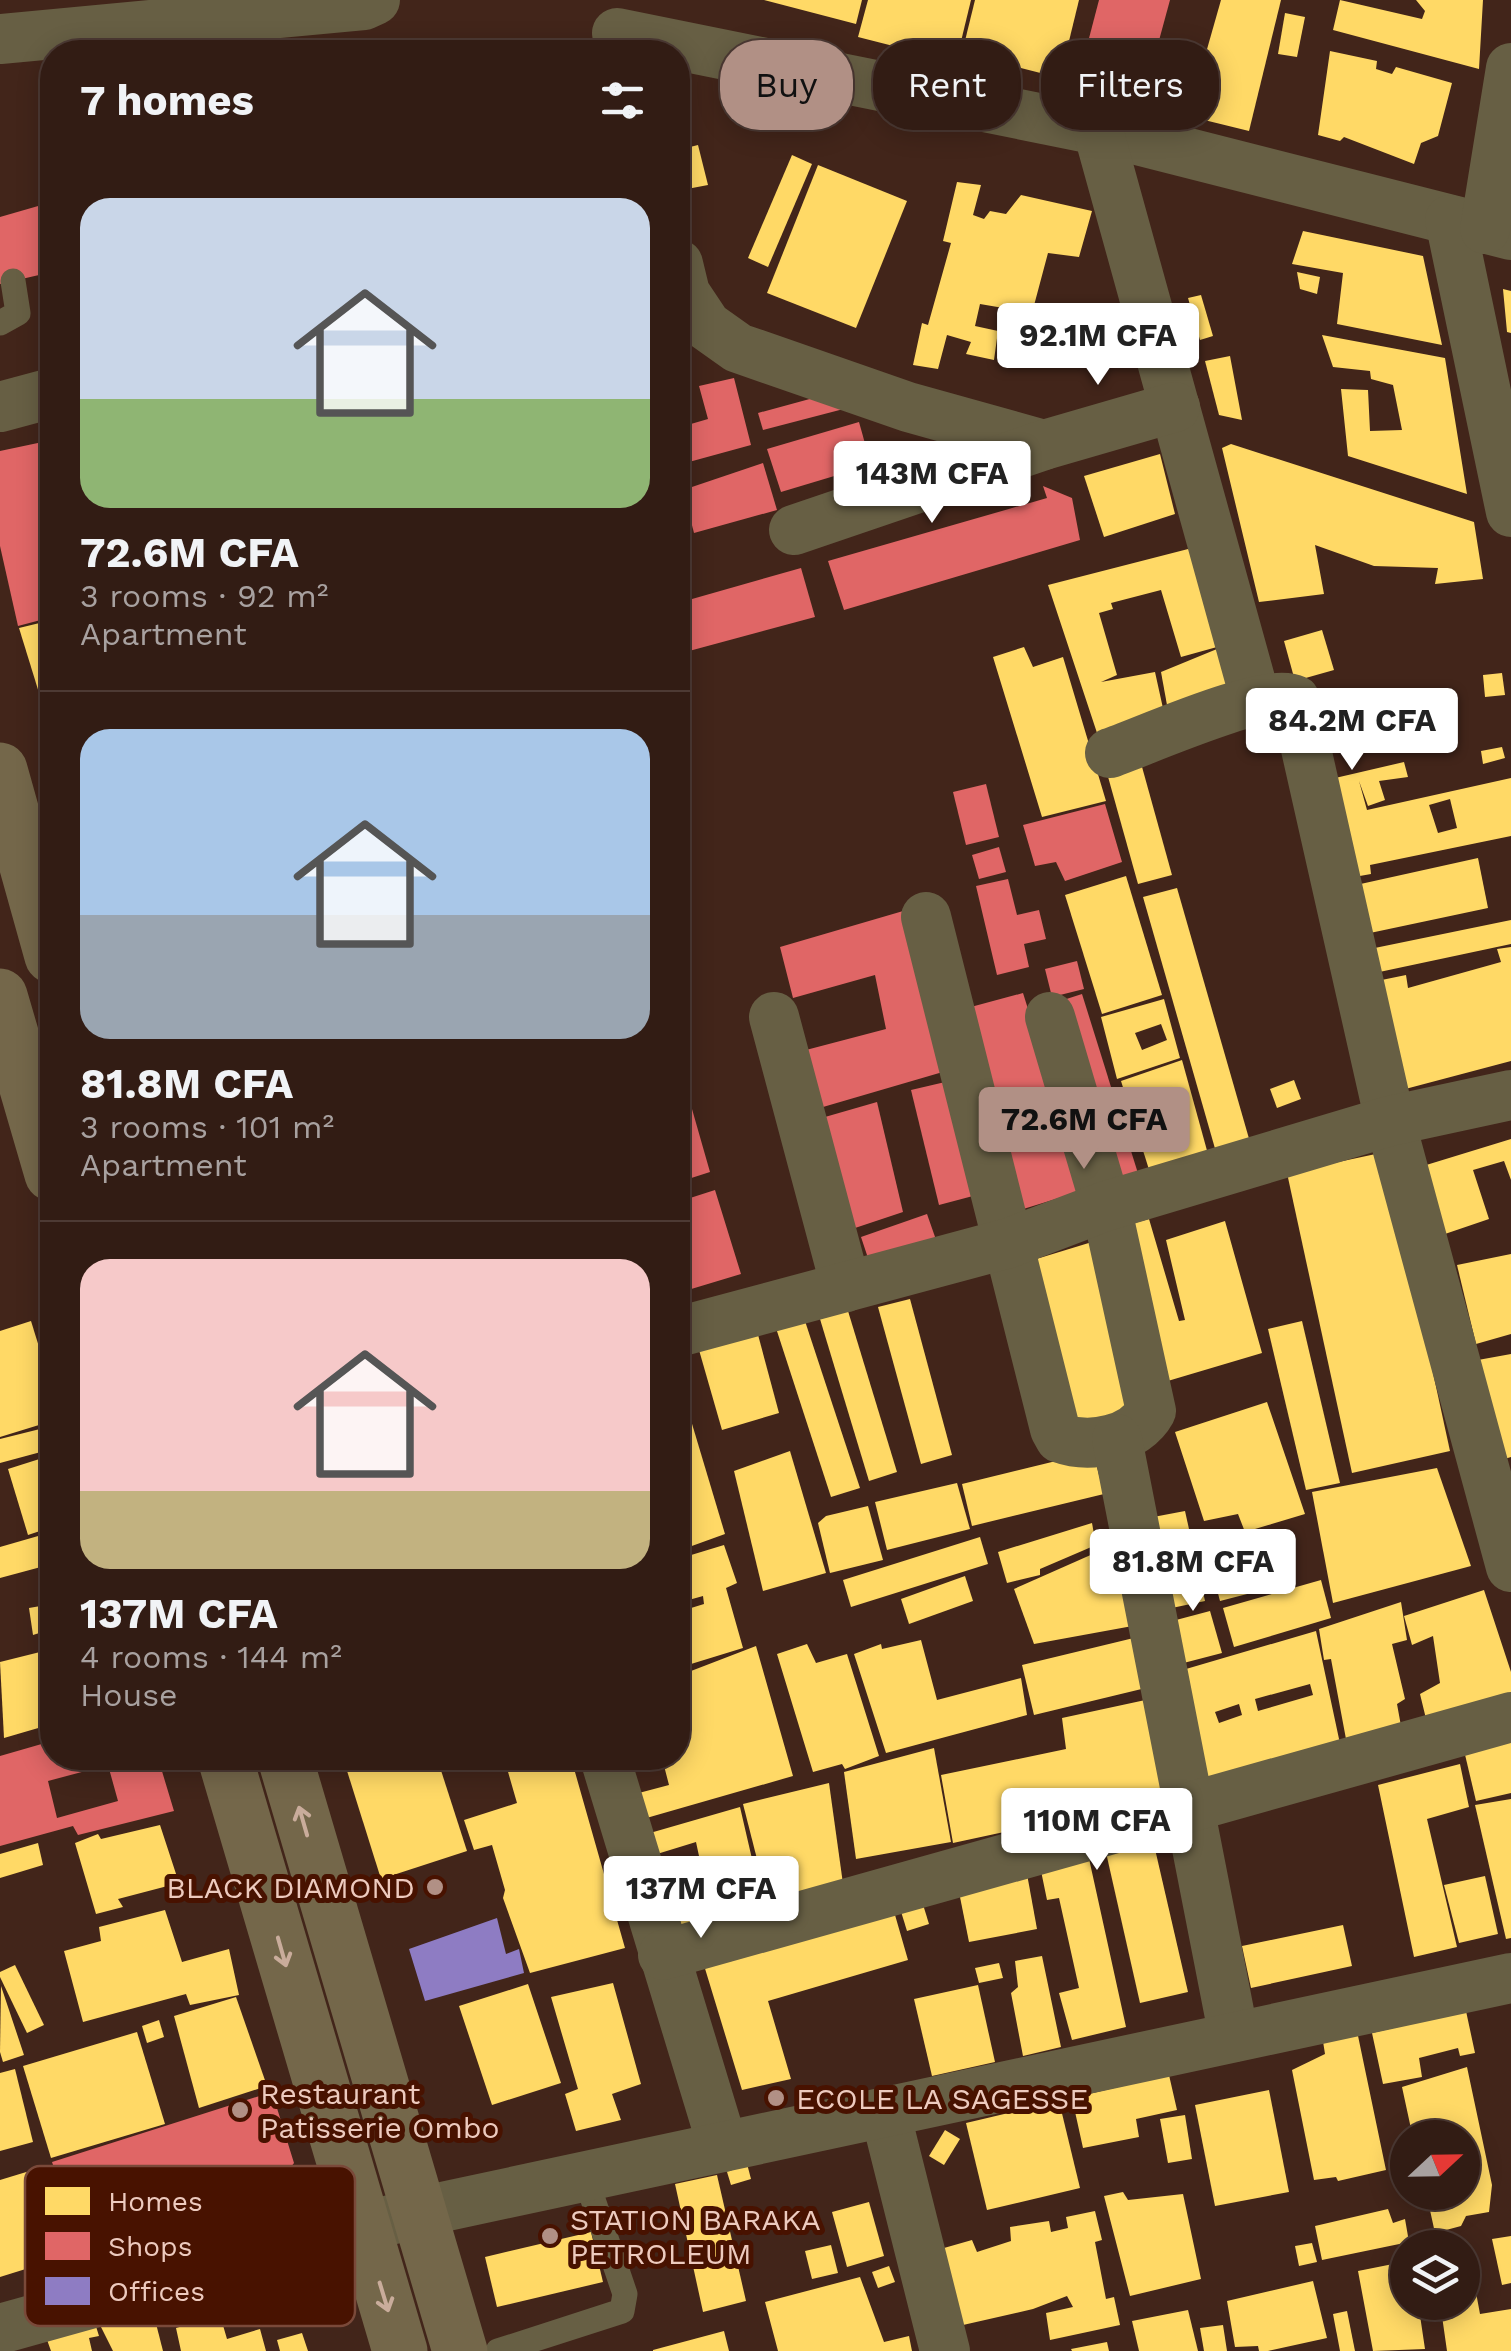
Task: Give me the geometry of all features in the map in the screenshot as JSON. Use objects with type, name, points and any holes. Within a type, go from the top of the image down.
[{"type":"main road","points":[[0,770],[34,954]]},
{"type":"main road","points":[[0,996],[40,1133]]},
{"type":"main road","points":[[229,1770],[346,2166]]},
{"type":"main road","points":[[289,1770],[460,2351]]},
{"type":"main road","points":[[355,2198],[400,2351]]},
{"type":"street","points":[[0,39],[90,27],[364,5],[375,0]]},
{"type":"street","points":[[621,28],[677,40]]},
{"type":"street","points":[[690,43],[1041,118]]},
{"type":"street","points":[[1511,68],[1482,228],[1511,512]]},
{"type":"street","points":[[1256,701],[1098,130],[1482,228]]},
{"type":"street","points":[[690,300],[707,326],[738,348],[908,407],[1044,445]]},
{"type":"street","points":[[0,408],[40,396]]},
{"type":"street","points":[[794,530],[1044,445],[1175,407]]},
{"type":"street","points":[[1110,753],[1256,701],[1286,695],[1296,700],[1390,1122],[1511,1566]]},
{"type":"street","points":[[926,917],[1055,1429],[1069,1441],[1116,1440],[1144,1424],[1151,1411],[1106,1206],[1050,1017]]},
{"type":"street","points":[[774,1017],[846,1287]]},
{"type":"street","points":[[690,1329],[1009,1244],[1106,1206],[1390,1122],[1511,1095]]},
{"type":"street","points":[[1116,1440],[1234,2037]]},
{"type":"street","points":[[663,1955],[1511,1717]]},
{"type":"street","points":[[609,1770],[723,2147]]},
{"type":"street","points":[[355,2230],[418,2212],[1511,1978]]},
{"type":"street","points":[[885,2112],[945,2351]]},
{"type":"street","points":[[0,2328],[25,2321]]},
{"type":"lane","points":[[0,323],[18,313],[13,281]]},
{"type":"lane","points":[[498,2351],[622,2311],[625,2294],[585,2176]]},
{"type":"building: Homes","points":[[764,0],[862,0],[856,24]]},
{"type":"building: Homes","points":[[868,0],[971,0],[961,40],[873,41],[858,37]]},
{"type":"building: Homes","points":[[975,0],[1079,0],[1069,40],[1041,40],[1041,73],[1021,68],[1021,40],[965,40]]},
{"type":"building: Homes","points":[[1221,0],[1281,0],[1249,131],[1219,124],[1219,40],[1210,40]]},
{"type":"building: Homes","points":[[1340,0],[1422,19],[1425,11],[1416,0],[1483,0],[1479,69],[1333,30]]},
{"type":"building: Homes","points":[[1285,13],[1305,17],[1297,57],[1278,54]]},
{"type":"building: Homes","points":[[1330,51],[1377,61],[1376,69],[1392,74],[1396,67],[1452,83],[1438,136],[1421,143],[1414,164],[1344,137],[1340,141],[1318,135]]},
{"type":"building: Homes","points":[[698,145],[708,185],[690,188],[690,147]]},
{"type":"building: Homes","points":[[792,155],[812,164],[768,267],[748,258]]},
{"type":"building: Homes","points":[[818,165],[907,201],[856,328],[767,293]]},
{"type":"building: Homes","points":[[957,182],[981,185],[973,215],[984,219],[990,211],[1006,214],[1021,195],[1092,211],[1079,257],[1048,253],[1032,313],[980,304],[975,326],[998,331],[994,360],[966,354],[971,342],[947,335],[938,369],[913,365],[922,323],[928,325],[951,243],[943,241]]},
{"type":"building: Homes","points":[[1303,231],[1423,256],[1442,345],[1337,324],[1343,273],[1292,264]]},
{"type":"building: Homes","points":[[1297,272],[1320,277],[1317,294],[1300,289]]},
{"type":"building: Homes","points":[[1503,289],[1511,291],[1511,333],[1507,332]]},
{"type":"building: Homes","points":[[1201,295],[1213,336],[1200,340],[1188,298]]},
{"type":"building: Homes","points":[[1322,335],[1445,358],[1467,494],[1348,456],[1341,389],[1368,390],[1370,431],[1402,430],[1393,385],[1371,379],[1370,371],[1333,367]]},
{"type":"building: Homes","points":[[1230,356],[1242,420],[1219,415],[1205,361]]},
{"type":"building: Homes","points":[[1231,444],[1474,522],[1483,579],[1435,584],[1438,568],[1374,566],[1315,545],[1324,594],[1259,602],[1222,448]]},
{"type":"building: Homes","points":[[1160,454],[1175,514],[1104,537],[1084,476]]},
{"type":"building: Homes","points":[[1192,548],[1217,647],[1181,657],[1161,590],[1111,603],[1113,609],[1099,613],[1117,675],[1101,682],[1155,672],[1168,731],[1102,748],[1048,585]]},
{"type":"building: Homes","points":[[40,623],[40,696],[19,628]]},
{"type":"building: Homes","points":[[1322,630],[1334,670],[1295,681],[1284,641]]},
{"type":"building: Homes","points":[[1024,647],[1033,667],[1063,657],[1106,801],[1042,817],[993,657]]},
{"type":"building: Homes","points":[[1217,649],[1235,697],[1169,716],[1161,672]]},
{"type":"building: Homes","points":[[1502,673],[1505,695],[1485,697],[1483,675]]},
{"type":"building: Homes","points":[[1502,747],[1505,758],[1483,764],[1481,751]]},
{"type":"building: Homes","points":[[1139,756],[1172,875],[1138,884],[1105,766]]},
{"type":"building: Homes","points":[[1404,762],[1408,777],[1379,781],[1385,800],[1368,806],[1359,781],[1367,810],[1511,778],[1511,836],[1370,865],[1371,874],[1343,879],[1318,782]],"holes":[[[1450,799],[1457,828],[1438,833],[1429,805]]]},
{"type":"building: Homes","points":[[1478,858],[1488,908],[1370,933],[1356,885]]},
{"type":"building: Homes","points":[[1126,876],[1162,995],[1102,1014],[1065,895]]},
{"type":"building: Homes","points":[[1177,888],[1254,1156],[1220,1166],[1143,897]]},
{"type":"building: Homes","points":[[1511,920],[1511,944],[1370,974],[1365,950]]},
{"type":"building: Homes","points":[[1511,947],[1511,1061],[1394,1092],[1367,983],[1406,975],[1408,988],[1501,962],[1497,949]]},
{"type":"building: Homes","points":[[1164,999],[1180,1058],[1117,1079],[1101,1017]],"holes":[[[1161,1024],[1167,1040],[1142,1050],[1135,1033]]]},
{"type":"building: Homes","points":[[1182,1060],[1211,1165],[1152,1179],[1121,1081]]},
{"type":"building: Homes","points":[[1294,1080],[1301,1099],[1277,1108],[1270,1089]]},
{"type":"building: Homes","points":[[1511,1139],[1511,1180],[1504,1161],[1473,1170],[1489,1219],[1442,1235],[1423,1166]]},
{"type":"building: Homes","points":[[1385,1152],[1450,1451],[1352,1473],[1287,1173]]},
{"type":"building: Homes","points":[[1149,1219],[1179,1321],[1185,1320],[1166,1240],[1225,1221],[1262,1353],[1161,1383],[1120,1227]]},
{"type":"building: Homes","points":[[1092,1242],[1140,1407],[1065,1428],[1020,1264]]},
{"type":"building: Homes","points":[[1511,1254],[1511,1334],[1476,1344],[1457,1265]]},
{"type":"building: Homes","points":[[910,1299],[952,1455],[921,1464],[878,1307]]},
{"type":"building: Homes","points":[[848,1311],[897,1472],[869,1481],[820,1319]]},
{"type":"building: Homes","points":[[803,1315],[860,1488],[831,1497],[775,1325]]},
{"type":"building: Homes","points":[[31,1321],[40,1350],[40,1425],[0,1437],[0,1331]]},
{"type":"building: Homes","points":[[1302,1321],[1340,1483],[1306,1490],[1268,1329]]},
{"type":"building: Homes","points":[[757,1331],[779,1413],[722,1430],[699,1350]]},
{"type":"building: Homes","points":[[1511,1354],[1511,1457],[1501,1460],[1478,1360]]},
{"type":"building: Homes","points":[[1267,1402],[1305,1514],[1245,1532],[1238,1514],[1204,1521],[1175,1432]]},
{"type":"building: Homes","points":[[690,1417],[725,1534],[690,1547]]},
{"type":"building: Homes","points":[[40,1429],[40,1452],[0,1463],[0,1439]]},
{"type":"building: Homes","points":[[790,1451],[826,1573],[763,1591],[734,1471]]},
{"type":"building: Homes","points":[[1093,1452],[1104,1494],[972,1526],[962,1484]]},
{"type":"building: Homes","points":[[40,1459],[40,1531],[28,1535],[8,1469]]},
{"type":"building: Homes","points":[[1437,1468],[1471,1566],[1333,1603],[1312,1492]]},
{"type":"building: Homes","points":[[957,1483],[970,1529],[887,1550],[875,1502]]},
{"type":"building: Homes","points":[[868,1506],[883,1560],[830,1573],[818,1523],[826,1516]]},
{"type":"building: Homes","points":[[1185,1511],[1205,1601],[1167,1609],[1148,1518]]},
{"type":"building: Homes","points":[[1092,1523],[1096,1545],[1040,1569],[1040,1575],[1007,1583],[998,1552]]},
{"type":"building: Homes","points":[[1236,1533],[1242,1553],[1216,1561],[1209,1541]]},
{"type":"building: Homes","points":[[40,1535],[40,1567],[0,1578],[0,1547]]},
{"type":"building: Homes","points":[[980,1537],[988,1564],[851,1607],[843,1580]]},
{"type":"building: Homes","points":[[1120,1542],[1138,1625],[1034,1644],[1014,1589]]},
{"type":"building: Homes","points":[[724,1545],[737,1583],[726,1588],[743,1648],[690,1664],[690,1608],[704,1604],[703,1596],[690,1600],[690,1555]]},
{"type":"building: Homes","points":[[1242,1559],[1251,1593],[1220,1601],[1211,1567]]},
{"type":"building: Homes","points":[[965,1576],[973,1601],[909,1624],[901,1599]]},
{"type":"building: Homes","points":[[1321,1580],[1331,1618],[1234,1647],[1223,1608]]},
{"type":"building: Homes","points":[[1484,1590],[1511,1672],[1511,1702],[1428,1727],[1420,1694],[1440,1683],[1433,1636],[1412,1645],[1404,1616]]},
{"type":"building: Homes","points":[[1401,1602],[1407,1640],[1392,1644],[1405,1699],[1397,1704],[1401,1726],[1346,1739],[1331,1659],[1324,1660],[1319,1629]]},
{"type":"building: Homes","points":[[40,1606],[40,1633],[33,1635],[29,1608]]},
{"type":"building: Homes","points":[[1210,1611],[1222,1653],[1172,1666],[1161,1624]]},
{"type":"building: Homes","points":[[1316,1631],[1342,1753],[1197,1795],[1169,1674]],"holes":[[[1310,1684],[1313,1695],[1258,1711],[1255,1699]],[[1239,1704],[1242,1715],[1219,1723],[1215,1712]]]},
{"type":"building: Homes","points":[[1142,1636],[1154,1686],[1034,1715],[1022,1665]]},
{"type":"building: Homes","points":[[921,1640],[937,1700],[1021,1678],[1027,1715],[886,1753],[854,1654],[881,1644],[882,1649]]},
{"type":"building: Homes","points":[[807,1644],[816,1663],[847,1654],[879,1756],[845,1769],[842,1764],[813,1772],[777,1654]]},
{"type":"building: Homes","points":[[756,1646],[793,1776],[643,1819],[635,1794],[669,1785],[665,1770],[690,1770],[690,1671]]},
{"type":"building: Homes","points":[[40,1652],[40,1728],[4,1738],[0,1662]]},
{"type":"building: Homes","points":[[1150,1699],[1168,1808],[1082,1815],[953,1843],[941,1775],[1066,1749],[1062,1718]]},
{"type":"building: Homes","points":[[1511,1731],[1511,1793],[1476,1801],[1462,1742]]},
{"type":"building: Homes","points":[[934,1748],[951,1842],[856,1859],[844,1772]]},
{"type":"building: Homes","points":[[1460,1764],[1469,1807],[1427,1819],[1457,1947],[1414,1957],[1378,1785]]},
{"type":"building: Homes","points":[[347,1770],[441,1770],[467,1851],[381,1879]]},
{"type":"building: Homes","points":[[507,1770],[574,1770],[625,1948],[530,1973],[503,1898],[505,1890],[492,1845],[474,1850],[464,1820],[517,1803]]},
{"type":"building: Homes","points":[[829,1783],[844,1891],[770,1910],[743,1804]]},
{"type":"building: Homes","points":[[1511,1799],[1511,1938],[1506,1939],[1475,1805]]},
{"type":"building: Homes","points":[[740,1807],[765,1915],[679,1940],[669,1896],[705,1884],[696,1842],[657,1854],[650,1833]]},
{"type":"building: Homes","points":[[160,1825],[179,1883],[118,1899],[123,1907],[96,1914],[75,1843],[98,1834],[101,1839]]},
{"type":"building: Homes","points":[[1152,1836],[1188,1992],[1140,2003],[1105,1848]]},
{"type":"building: Homes","points":[[38,1843],[43,1865],[0,1878],[0,1854]]},
{"type":"building: Homes","points":[[1088,1854],[1126,2027],[1072,2040],[1059,1993],[1079,1988],[1059,1898],[1047,1900],[1040,1866]]},
{"type":"building: Homes","points":[[1027,1874],[1037,1929],[969,1942],[958,1887]]},
{"type":"building: Homes","points":[[1485,1876],[1498,1934],[1459,1943],[1444,1885]]},
{"type":"building: Homes","points":[[921,1898],[929,1924],[907,1931],[899,1905]]},
{"type":"building: Homes","points":[[893,1908],[908,1960],[768,2001],[791,2079],[742,2090],[703,1962]]},
{"type":"building: Homes","points":[[165,1910],[182,1962],[229,1949],[239,1995],[190,2005],[186,1994],[83,2022],[64,1951],[101,1941],[99,1927]]},
{"type":"building: Homes","points":[[1343,1925],[1352,1966],[1251,1988],[1242,1946]]},
{"type":"building: Homes","points":[[1042,1956],[1061,2047],[1023,2056],[1011,1993],[1018,1987],[1015,1961]]},
{"type":"building: Homes","points":[[999,1963],[1003,1978],[979,1983],[975,1968]]},
{"type":"building: Homes","points":[[15,1965],[44,2025],[27,2033],[0,1977],[0,1972]]},
{"type":"building: Homes","points":[[613,1983],[641,2084],[612,2094],[621,2120],[576,2131],[565,2094],[578,2089],[551,1997]]},
{"type":"building: Homes","points":[[528,1984],[561,2083],[492,2105],[459,2006]]},
{"type":"building: Homes","points":[[978,1985],[995,2062],[932,2076],[914,1999]]},
{"type":"building: Homes","points":[[1,1986],[24,2055],[3,2062],[0,2052]]},
{"type":"building: Homes","points":[[236,1997],[267,2086],[199,2108],[174,2016]]},
{"type":"building: Homes","points":[[1466,2011],[1475,2053],[1460,2056],[1458,2048],[1419,2058],[1422,2077],[1383,2084],[1372,2033]]},
{"type":"building: Homes","points":[[159,2020],[164,2037],[147,2043],[142,2026]]},
{"type":"building: Homes","points":[[1357,2031],[1386,2170],[1338,2181],[1336,2177],[1314,2180],[1292,2070],[1325,2054],[1322,2035]]},
{"type":"building: Homes","points":[[137,2032],[165,2124],[51,2158],[23,2066]]},
{"type":"building: Homes","points":[[1467,2067],[1478,2120],[1409,2120],[1402,2087]]},
{"type":"building: Homes","points":[[15,2069],[33,2142],[0,2151],[0,2073]]},
{"type":"building: Homes","points":[[1169,2075],[1177,2110],[1136,2119],[1139,2137],[1083,2148],[1072,2098]]},
{"type":"building: Homes","points":[[1269,2090],[1289,2192],[1215,2206],[1195,2105]]},
{"type":"building: Homes","points":[[1059,2101],[1080,2188],[987,2210],[966,2123]]},
{"type":"building: Homes","points":[[1185,2115],[1192,2159],[1168,2163],[1160,2119]]},
{"type":"building: Homes","points":[[1480,2128],[1492,2185],[1489,2212],[1466,2216],[1461,2226],[1434,2230],[1430,2210],[1480,2210]]},
{"type":"building: Homes","points":[[945,2130],[960,2139],[944,2165],[929,2156]]},
{"type":"building: Homes","points":[[745,2156],[751,2179],[731,2185],[724,2162]]},
{"type":"building: Homes","points":[[25,2172],[25,2269],[0,2277],[0,2180]]},
{"type":"building: Homes","points":[[717,2175],[746,2301],[703,2312],[675,2184]]},
{"type":"building: Homes","points":[[1123,2192],[1128,2200],[1183,2194],[1201,2279],[1130,2296],[1104,2196]]},
{"type":"building: Homes","points":[[869,2202],[884,2256],[847,2267],[832,2212]]},
{"type":"building: Homes","points":[[1388,2209],[1393,2223],[1405,2219],[1407,2230],[1390,2230],[1390,2246],[1322,2260],[1315,2226]]},
{"type":"building: Homes","points":[[1095,2211],[1102,2240],[1095,2242],[1106,2299],[1114,2297],[1120,2325],[1050,2340],[1046,2313],[1073,2307],[1067,2296],[1033,2309],[963,2325],[944,2248],[972,2240],[977,2252],[1011,2241],[1010,2227],[1049,2221],[1051,2232],[1068,2228],[1066,2217]]},
{"type":"building: Homes","points":[[591,2232],[603,2282],[497,2307],[485,2257]]},
{"type":"building: Homes","points":[[1511,2236],[1511,2283],[1502,2285],[1492,2239]]},
{"type":"building: Homes","points":[[1312,2243],[1317,2262],[1299,2266],[1295,2246]]},
{"type":"building: Homes","points":[[831,2245],[838,2273],[812,2279],[805,2251]]},
{"type":"building: Homes","points":[[1390,2265],[1390,2320],[1421,2320],[1425,2349],[1373,2351],[1358,2271]]},
{"type":"building: Homes","points":[[889,2266],[895,2282],[878,2288],[872,2272]]},
{"type":"building: Homes","points":[[860,2277],[884,2342],[909,2336],[912,2351],[778,2351],[765,2302]]},
{"type":"building: Homes","points":[[1313,2281],[1327,2338],[1268,2351],[1259,2351],[1258,2346],[1235,2347],[1227,2301]]},
{"type":"building: Homes","points":[[1511,2309],[1511,2351],[1447,2351],[1443,2320],[1480,2320],[1480,2314]]},
{"type":"building: Homes","points":[[1188,2310],[1198,2351],[1139,2351],[1132,2321]]},
{"type":"building: Homes","points":[[1347,2311],[1355,2351],[1340,2351],[1333,2314]]},
{"type":"building: Homes","points":[[1223,2325],[1227,2351],[1204,2351],[1200,2328]]},
{"type":"building: Homes","points":[[77,2326],[96,2326],[99,2336],[89,2338],[92,2351],[51,2351],[46,2337]]},
{"type":"building: Homes","points":[[100,2326],[157,2326],[163,2351],[113,2351]]},
{"type":"building: Homes","points":[[223,2326],[227,2339],[260,2329],[266,2351],[181,2351],[176,2328]]},
{"type":"building: Homes","points":[[724,2331],[729,2351],[653,2351],[653,2350]]},
{"type":"building: Homes","points":[[302,2333],[308,2351],[280,2351],[277,2340]]},
{"type":"building: Homes","points":[[1107,2342],[1109,2351],[1071,2349]]},
{"type":"building: Shops","points":[[1099,0],[1170,0],[1159,40],[1089,40]]},
{"type":"building: Shops","points":[[40,205],[40,275],[0,284],[0,217]]},
{"type":"building: Shops","points":[[734,378],[751,445],[690,462],[690,424],[708,419],[699,386]]},
{"type":"building: Shops","points":[[850,388],[855,406],[763,430],[758,413]]},
{"type":"building: Shops","points":[[859,422],[871,465],[781,492],[767,449]]},
{"type":"building: Shops","points":[[40,443],[40,620],[18,626],[0,546],[0,451]]},
{"type":"building: Shops","points":[[763,463],[777,510],[694,533],[690,488]]},
{"type":"building: Shops","points":[[1043,486],[1072,498],[1080,540],[844,610],[828,561],[1047,498]]},
{"type":"building: Shops","points":[[801,568],[815,617],[690,651],[690,600]]},
{"type":"building: Shops","points":[[986,784],[999,837],[966,845],[953,792]]},
{"type":"building: Shops","points":[[1105,804],[1122,862],[1065,881],[1056,862],[1035,866],[1023,825]]},
{"type":"building: Shops","points":[[999,847],[1006,872],[979,879],[972,855]]},
{"type":"building: Shops","points":[[1008,879],[1017,915],[1039,910],[1046,939],[1024,944],[1029,967],[997,975],[976,886]]},
{"type":"building: Shops","points":[[910,909],[953,1069],[823,1107],[806,1050],[886,1029],[875,975],[793,998],[780,947]]},
{"type":"building: Shops","points":[[1077,961],[1084,989],[1052,997],[1045,969]]},
{"type":"building: Shops","points":[[1023,993],[1085,1190],[1020,1210],[956,1011]]},
{"type":"building: Shops","points":[[1082,994],[1141,1183],[1113,1190],[1054,1003]]},
{"type":"building: Shops","points":[[958,1079],[988,1192],[939,1205],[911,1090]]},
{"type":"building: Shops","points":[[690,1102],[710,1172],[690,1178]]},
{"type":"building: Shops","points":[[877,1102],[903,1212],[855,1228],[825,1117]]},
{"type":"building: Shops","points":[[715,1190],[741,1274],[690,1289],[690,1198]]},
{"type":"building: Shops","points":[[927,1214],[941,1254],[873,1273],[861,1237]]},
{"type":"building: Shops","points":[[40,1744],[40,1770],[89,1770],[48,1781],[57,1818],[118,1801],[109,1770],[162,1770],[174,1811],[78,1835],[73,1826],[0,1846],[0,1756]]},
{"type":"building: Shops","points":[[272,2092],[294,2163],[53,2166],[52,2162]]},
{"type":"building: Offices","points":[[497,1918],[506,1954],[519,1949],[524,1973],[425,2001],[409,1949]]},
{"type":"place","name":"BLACK DIAMOND","points":[[435,1887]]},
{"type":"place","name":"ECOLE LA SAGESSE","points":[[776,2098]]},
{"type":"place","name":"Restaurant Patisserie Ombo","points":[[240,2110]]},
{"type":"place","name":"STATION BARAKA PETROLEUM","points":[[550,2236]]}]
